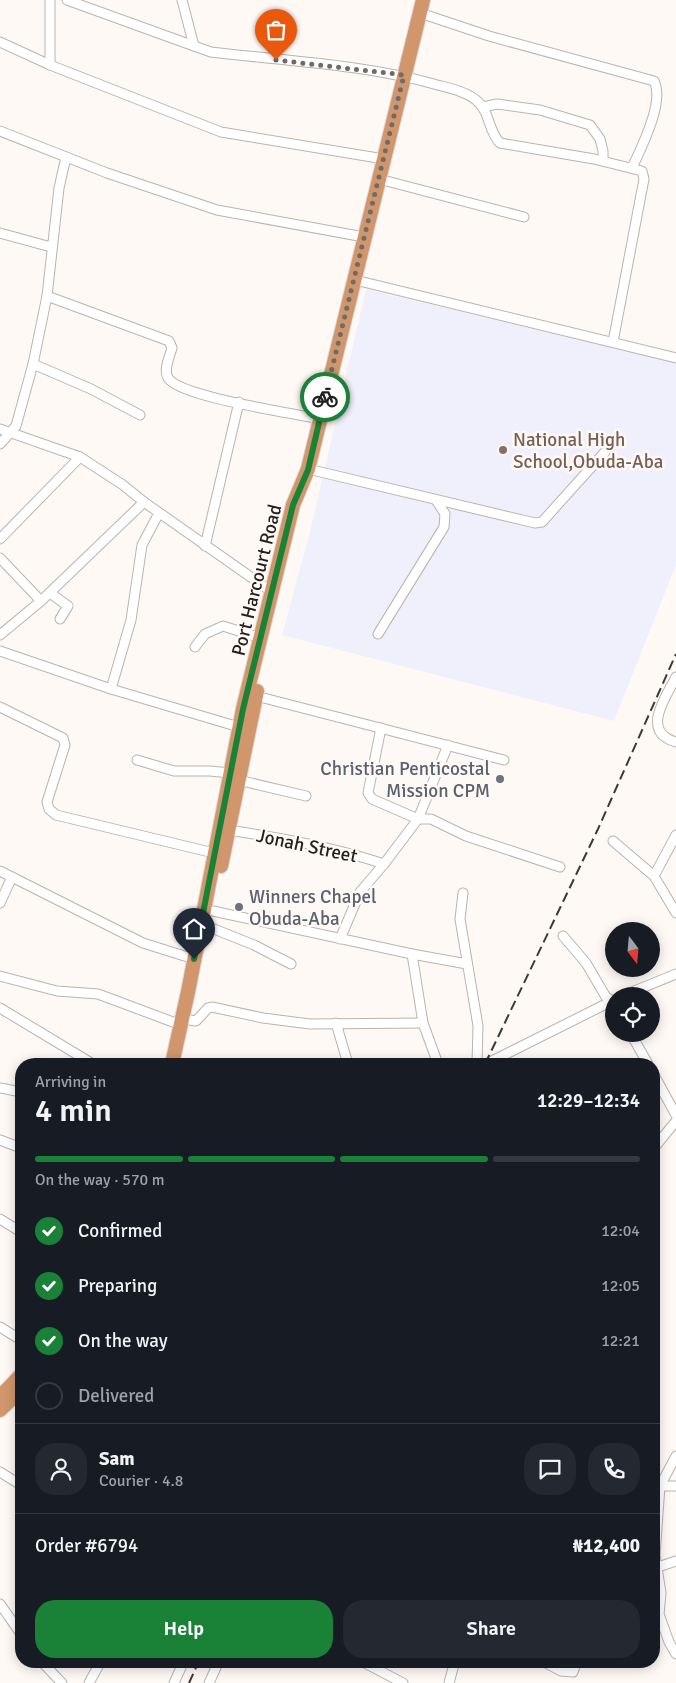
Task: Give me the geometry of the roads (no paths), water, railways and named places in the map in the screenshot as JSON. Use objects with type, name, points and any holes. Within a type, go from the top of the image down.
[{"type":"highway","points":[[305,476],[422,6]]},
{"type":"highway","name":"Port Harcourt Road","points":[[174,1058],[186,1023],[210,927],[228,830],[240,726],[293,505],[305,476]]},
{"type":"highway","name":"Port Harcourt Road","points":[[181,1058],[194,959],[214,853],[256,696],[301,508],[305,476]]},
{"type":"highway","points":[[2,1392],[15,1380]]},
{"type":"highway","points":[[0,1410],[15,1396]]},
{"type":"street","points":[[50,0],[50,65]]},
{"type":"street","points":[[68,0],[211,52],[317,63],[404,75],[463,93],[483,107],[491,128],[500,143],[603,161],[642,172],[644,179],[613,342]]},
{"type":"street","points":[[182,0],[194,46]]},
{"type":"street","points":[[422,6],[489,36],[654,81],[658,88],[657,99],[650,124],[632,168]]},
{"type":"street","points":[[0,42],[50,65],[221,132],[384,159]]},
{"type":"street","points":[[483,107],[497,104],[540,110],[590,125],[600,139],[603,161]]},
{"type":"street","points":[[0,131],[174,197],[217,210],[364,238]]},
{"type":"street","points":[[0,444],[12,433],[18,420],[33,364],[47,296],[59,188],[66,157]]},
{"type":"street","points":[[380,179],[524,217]]},
{"type":"street","points":[[0,233],[51,247]]},
{"type":"street","points":[[355,280],[676,358]]},
{"type":"street","points":[[47,296],[169,341],[172,348],[166,376],[194,393],[320,419]]},
{"type":"street","points":[[33,364],[91,389],[140,415]]},
{"type":"street","points":[[205,546],[239,402]]},
{"type":"street","points":[[0,429],[80,457],[123,485],[159,513],[272,592]]},
{"type":"street","points":[[305,476],[436,500],[527,521],[542,522],[606,452]]},
{"type":"street","points":[[0,539],[80,457]]},
{"type":"street","points":[[378,634],[444,527],[445,514],[436,500]]},
{"type":"street","points":[[0,635],[50,593],[144,502]]},
{"type":"street","points":[[110,689],[131,620],[140,551],[159,513]]},
{"type":"street","points":[[0,558],[41,601]]},
{"type":"street","points":[[50,593],[68,606],[60,619]]},
{"type":"street","points":[[195,647],[205,634],[223,626],[260,638]]},
{"type":"street","points":[[0,651],[110,689],[240,726]]},
{"type":"street","points":[[676,677],[661,706],[657,720],[661,734],[666,739],[676,742]]},
{"type":"street","points":[[256,696],[504,760]]},
{"type":"street","points":[[0,707],[64,738],[65,745],[47,802],[49,809],[56,815],[214,853]]},
{"type":"street","points":[[380,728],[369,796],[418,819],[431,818],[466,836],[560,867]]},
{"type":"street","points":[[340,939],[360,892],[418,819],[448,745]]},
{"type":"street","points":[[137,760],[174,771],[210,771],[234,776],[306,796]]},
{"type":"street","name":"Jonah Street","points":[[228,830],[294,840],[349,852],[384,864]]},
{"type":"street","points":[[654,876],[676,835]]},
{"type":"street","points":[[613,841],[654,876],[676,913]]},
{"type":"street","points":[[0,871],[143,943],[194,959]]},
{"type":"street","points":[[0,903],[12,877]]},
{"type":"street","points":[[463,893],[460,919],[478,1026],[477,1058]]},
{"type":"street","points":[[213,911],[467,964]]},
{"type":"street","points":[[210,927],[254,945],[291,964]]},
{"type":"street","points":[[563,936],[586,963],[605,995]]},
{"type":"street","points":[[412,954],[423,1023],[436,1058]]},
{"type":"street","points":[[644,987],[676,974]]},
{"type":"street","points":[[0,976],[58,992],[98,994],[186,1023],[196,1021],[208,1008],[212,1007],[263,1018],[310,1024],[423,1023]]},
{"type":"street","points":[[497,1058],[605,1005]]},
{"type":"street","points":[[0,1008],[83,1058]]},
{"type":"street","points":[[336,1023],[346,1058]]},
{"type":"street","points":[[636,1042],[645,1058]]},
{"type":"street","points":[[660,1086],[676,1115]]},
{"type":"street","points":[[0,1088],[15,1091]]},
{"type":"street","points":[[660,1141],[676,1121]]},
{"type":"street","points":[[0,1140],[15,1146]]},
{"type":"street","points":[[0,1219],[15,1228]]},
{"type":"street","points":[[0,1327],[15,1336]]},
{"type":"street","points":[[660,1480],[676,1456]]},
{"type":"street","points":[[0,1472],[15,1481]]},
{"type":"street","points":[[660,1485],[676,1486]]},
{"type":"street","points":[[660,1566],[676,1561]]},
{"type":"street","points":[[660,1591],[660,1605]]},
{"type":"street","points":[[0,1604],[15,1625]]},
{"type":"street","points":[[660,1619],[672,1640],[676,1654]]},
{"type":"street","points":[[48,1668],[62,1683]]},
{"type":"street","points":[[89,1683],[97,1668]]},
{"type":"street","points":[[174,1683],[181,1668]]},
{"type":"street","points":[[212,1682],[217,1668]]},
{"type":"street","points":[[374,1668],[403,1683]]},
{"type":"street","points":[[449,1683],[454,1668]]},
{"type":"street","points":[[557,1668],[567,1673],[573,1672],[574,1668]]},
{"type":"railway","points":[[488,1058],[598,829],[676,654]]},
{"type":"railway","points":[[189,1683],[196,1668]]},
{"type":"place","name":"National High School,Obuda-Aba","points":[[503,450]]},
{"type":"place","name":"Christian Penticostal Mission CPM","points":[[500,779]]},
{"type":"place","name":"Winners Chapel Obuda-Aba","points":[[239,907]]}]
